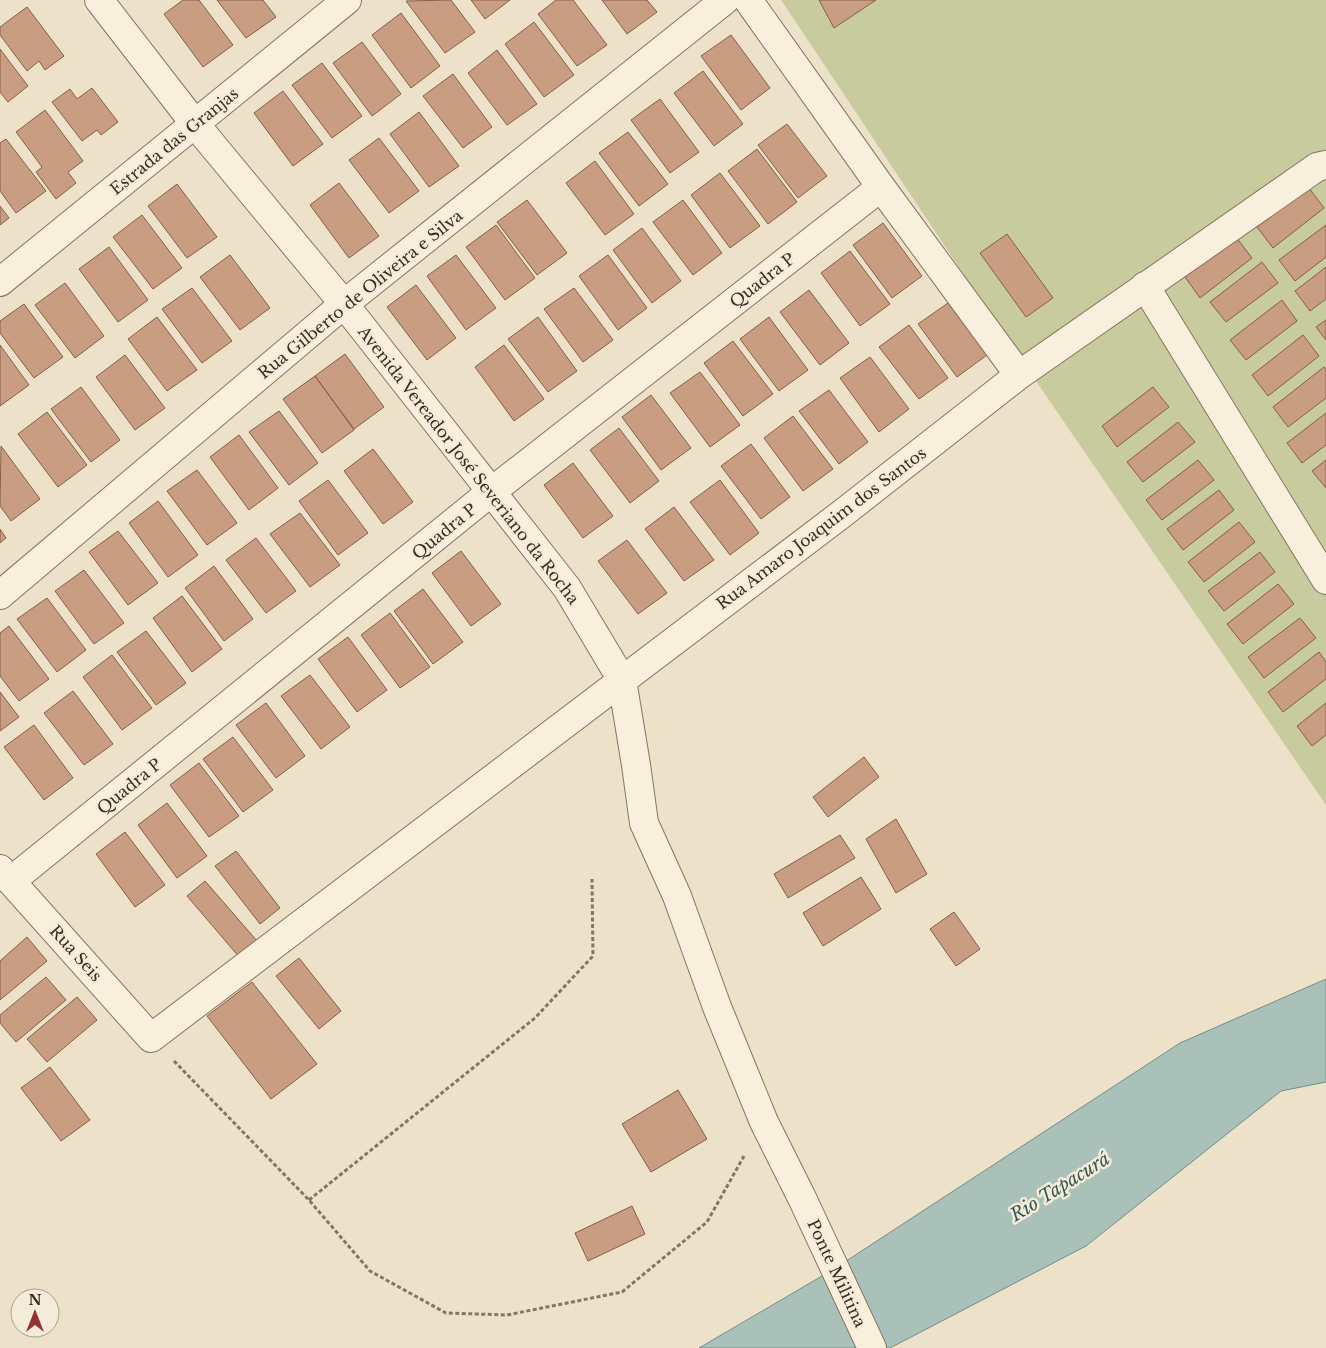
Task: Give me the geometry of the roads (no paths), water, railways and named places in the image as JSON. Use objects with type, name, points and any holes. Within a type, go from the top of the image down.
[{"type":"street","name":"Avenida Vereador José Severiano da Rocha","points":[[99,0],[195,124],[344,304],[567,588],[622,680]]},
{"type":"street","name":"Estrada das Granjas","points":[[0,282],[347,0]]},
{"type":"street","name":"Rua Gilberto de Oliveira e Silva","points":[[0,595],[344,304],[725,0]]},
{"type":"street","points":[[748,0],[881,187],[1019,375]]},
{"type":"street","name":"Rua Amaro Joaquim dos Santos","points":[[151,1038],[843,512],[1019,375],[1317,167],[1326,165]]},
{"type":"street","name":"Quadra P","points":[[6,875],[881,187]]},
{"type":"street","points":[[1145,286],[1326,580]]},
{"type":"street","name":"Ponte Militina","points":[[622,680],[644,823],[677,896],[717,1007],[764,1122],[802,1198],[872,1348]]},
{"type":"street","name":"Rua Seis","points":[[6,875],[151,1038]]},
{"type":"water","name":"Rio Tapacurá","points":[[1326,979],[1326,1082],[1281,1091],[1086,1246],[890,1348],[699,1348],[834,1269],[1180,1043]]}]
